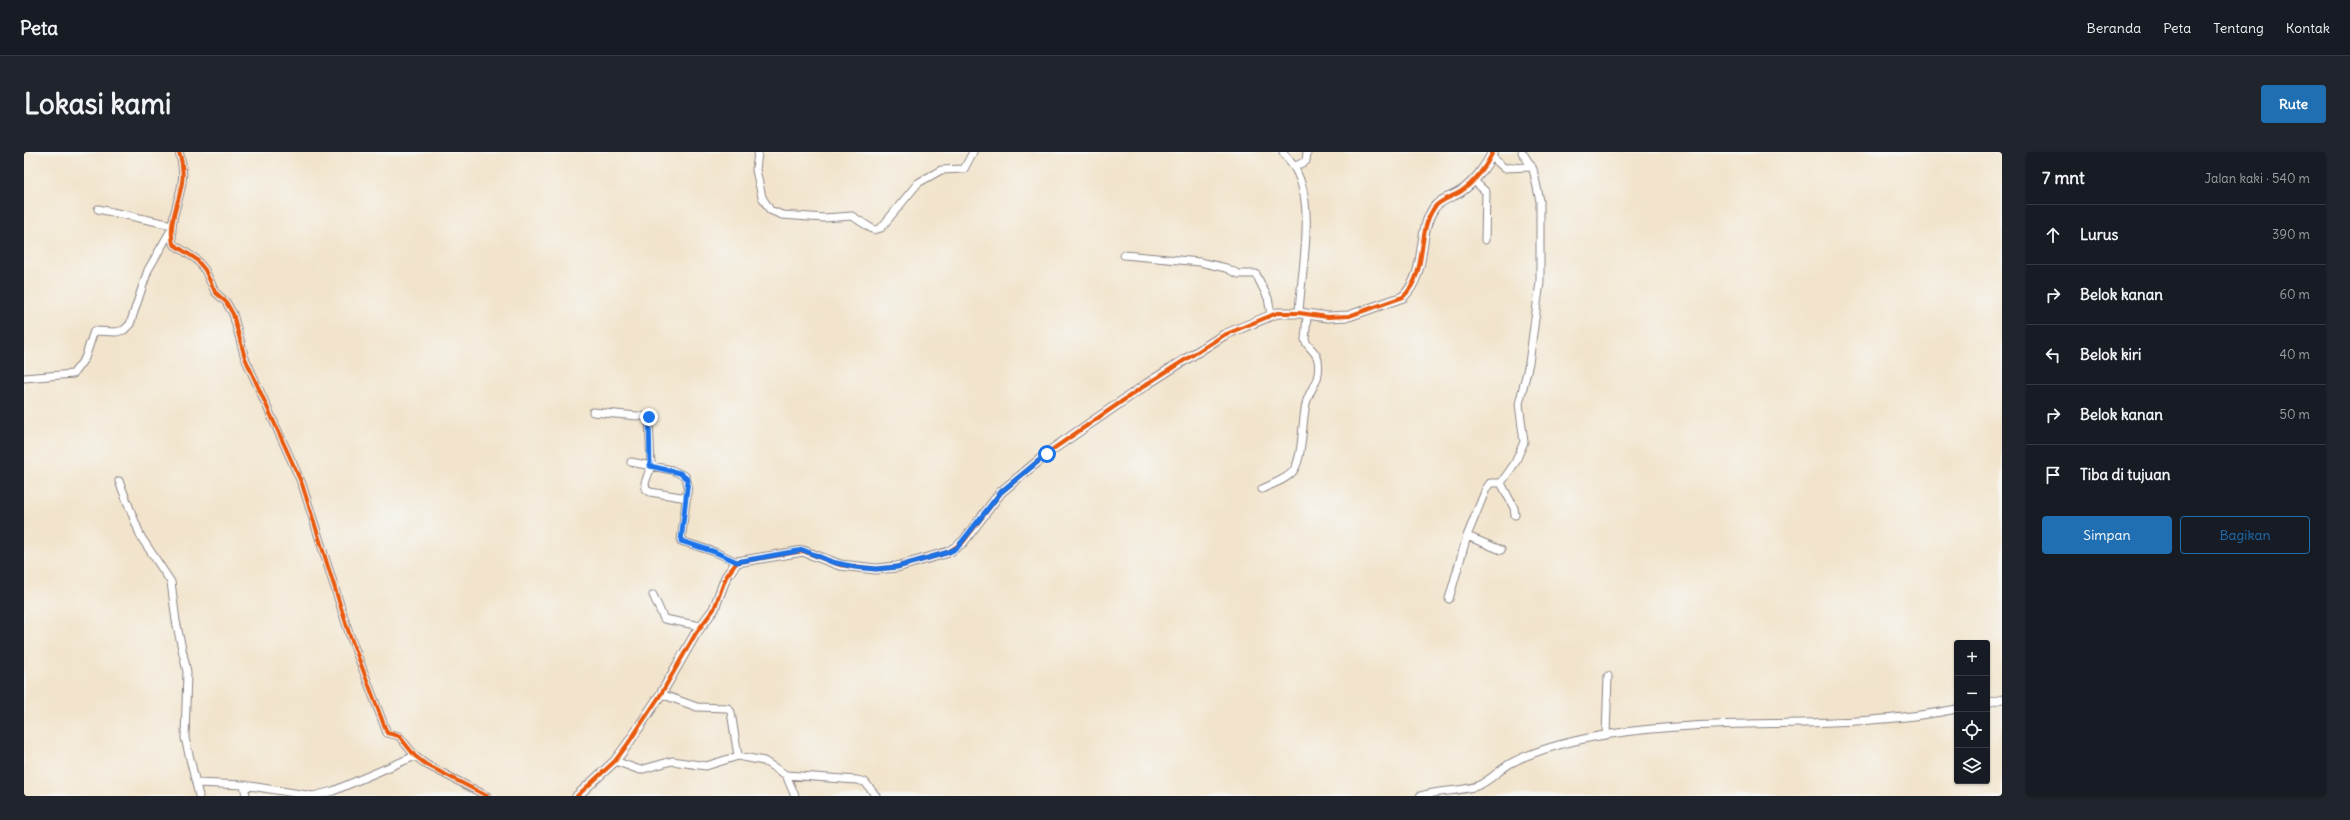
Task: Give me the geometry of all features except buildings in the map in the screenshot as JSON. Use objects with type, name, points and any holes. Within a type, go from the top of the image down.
[{"type":"street","points":[[24,378],[73,374],[85,358],[94,331],[116,332],[129,326],[136,310],[148,270],[172,227],[184,174],[179,152]]},
{"type":"street","points":[[758,152],[756,170],[762,196],[770,210],[782,215],[824,218],[852,216],[874,230],[881,228],[918,183],[941,170],[964,169],[972,152]]},
{"type":"street","points":[[1262,489],[1284,477],[1295,468],[1303,433],[1306,403],[1314,388],[1318,371],[1316,353],[1305,340],[1303,314],[1306,226],[1303,194],[1294,167],[1283,152]]},
{"type":"street","points":[[1294,167],[1306,161],[1307,152]]},
{"type":"street","points":[[1501,483],[1515,463],[1524,442],[1519,404],[1537,306],[1541,243],[1540,201],[1532,167],[1522,152]]},
{"type":"street","points":[[631,462],[672,470],[685,476],[688,480],[687,498],[681,541],[715,552],[737,562],[803,550],[840,565],[876,569],[902,565],[953,550],[966,538],[1001,492],[1066,439],[1204,346],[1236,329],[1271,315],[1284,312],[1349,316],[1403,297],[1409,291],[1418,272],[1427,223],[1434,207],[1460,192],[1473,180],[1492,154],[1504,168],[1532,167]]},
{"type":"street","points":[[1473,180],[1486,192],[1485,240]]},
{"type":"street","points":[[98,209],[172,227]]},
{"type":"street","points":[[172,227],[174,246],[196,259],[205,270],[214,292],[226,302],[231,310],[245,358],[302,484],[344,620],[387,734],[399,736],[415,756],[437,771],[487,796]]},
{"type":"street","points":[[1124,255],[1200,262],[1223,267],[1238,274],[1256,274],[1268,298],[1271,315]]},
{"type":"street","points":[[593,412],[649,417],[650,466],[645,482],[647,491],[687,498]]},
{"type":"street","points":[[119,481],[141,537],[172,582],[176,621],[187,672],[185,738],[200,796]]},
{"type":"street","points":[[1449,598],[1467,536],[1488,485],[1493,482],[1501,483]]},
{"type":"street","points":[[1501,483],[1513,505],[1515,515]]},
{"type":"street","points":[[1467,536],[1501,550]]},
{"type":"street","points":[[577,796],[615,761],[661,694],[701,626],[718,602],[726,577],[737,562]]},
{"type":"street","points":[[653,595],[664,619],[701,626]]},
{"type":"street","points":[[1606,735],[1608,676]]},
{"type":"street","points":[[661,694],[698,706],[728,708],[731,712],[738,756]]},
{"type":"street","points":[[1990,702],[2002,700]]},
{"type":"street","points":[[1420,796],[1445,794],[1478,785],[1514,762],[1534,754],[1606,735],[1712,723],[1837,723],[1936,713],[1954,710]]},
{"type":"street","points":[[196,783],[244,785],[302,795],[321,794],[415,756]]},
{"type":"street","points":[[615,761],[640,770],[672,761],[706,766],[738,756],[764,761],[786,774],[865,782],[876,796]]},
{"type":"street","points":[[786,774],[795,796]]},
{"type":"street","points":[[244,785],[246,796]]},
{"type":"cycle path","points":[[179,152],[183,177],[173,221],[173,244],[196,259],[205,270],[215,292],[226,302],[233,314],[245,358],[302,484],[349,633],[387,733],[399,736],[415,756],[427,765],[487,796]]},
{"type":"cycle path","points":[[577,796],[615,761],[627,745],[661,694],[696,633],[714,609],[726,577],[737,562],[803,551],[840,565],[876,569],[897,567],[949,552],[963,542],[1001,492],[1053,449],[1147,384],[1224,335],[1277,313],[1299,313],[1328,317],[1349,316],[1403,297],[1411,287],[1416,276],[1425,229],[1434,208],[1436,205],[1460,192],[1470,184],[1483,169],[1493,152]]},
{"type":"route","points":[[649,417],[651,422],[650,466],[672,470],[685,476],[688,480],[687,498],[680,536],[681,541],[726,556],[737,562],[803,550],[817,554],[840,565],[865,569],[876,569],[897,567],[949,552],[957,548],[963,542],[1001,492],[1047,454]]}]
